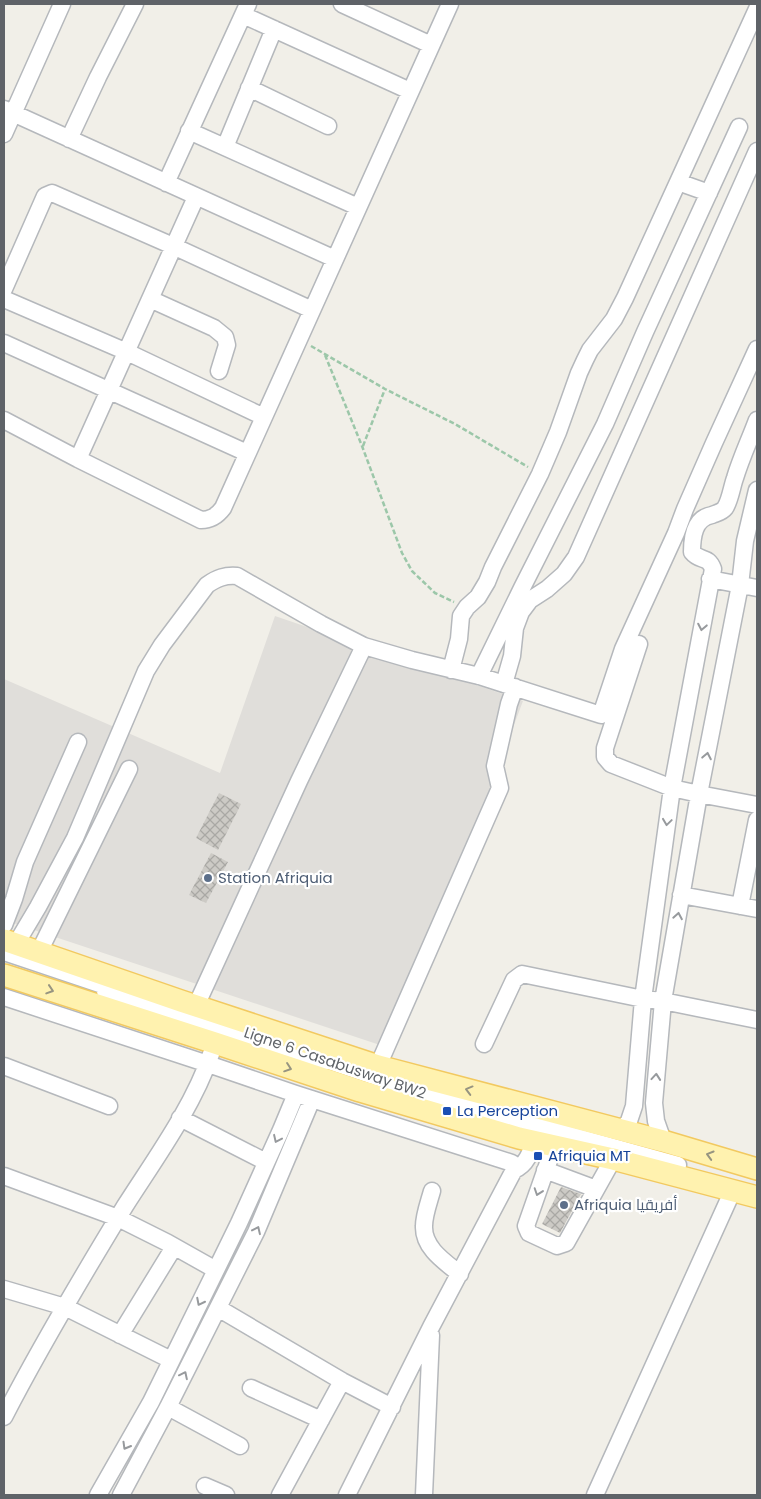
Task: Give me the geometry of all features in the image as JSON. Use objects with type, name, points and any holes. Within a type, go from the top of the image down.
[{"type":"main road","points":[[7,948],[39,952],[378,1066],[612,1159],[757,1197]]},
{"type":"main road","points":[[4,975],[360,1091],[533,1128],[621,1130],[757,1169]]},
{"type":"street","points":[[4,134],[8,111],[62,4]]},
{"type":"street","points":[[69,139],[102,68],[135,4]]},
{"type":"street","points":[[342,4],[431,44]]},
{"type":"street","points":[[4,420],[200,520],[208,520],[218,515],[248,453],[450,4]]},
{"type":"street","points":[[166,183],[244,7],[274,29],[410,91]]},
{"type":"street","points":[[451,670],[459,638],[461,616],[467,607],[478,597],[487,582],[540,474],[558,432],[578,373],[590,350],[614,319],[622,305],[757,9]]},
{"type":"street","points":[[225,147],[274,29]]},
{"type":"street","points":[[249,88],[328,126]]},
{"type":"street","points":[[8,111],[335,259]]},
{"type":"street","points":[[479,676],[605,424],[739,127]]},
{"type":"street","points":[[189,131],[358,207]]},
{"type":"street","points":[[378,1066],[500,788],[496,766],[509,704],[515,628],[521,612],[530,600],[547,589],[564,574],[576,557],[757,151]]},
{"type":"street","points":[[678,182],[709,193]]},
{"type":"street","points":[[4,289],[9,260],[45,196],[52,193],[312,310]]},
{"type":"street","points":[[78,459],[196,197]]},
{"type":"street","points":[[4,299],[127,352],[264,417]]},
{"type":"street","points":[[150,300],[214,328],[225,337],[227,345],[219,371]]},
{"type":"street","points":[[4,343],[248,453]]},
{"type":"street","points":[[7,948],[38,907],[75,838],[154,656],[207,585],[215,579],[237,576],[364,646],[479,676],[601,715],[623,648],[757,349]]},
{"type":"street","points":[[621,1130],[632,1116],[635,1100],[643,999],[672,788],[713,569],[708,560],[695,556],[692,552],[694,531],[701,519],[720,512],[727,505],[741,460],[757,420]]},
{"type":"street","points":[[663,1142],[656,1121],[654,1102],[663,1001],[699,794],[740,585],[745,541],[757,490]]},
{"type":"street","points":[[710,579],[757,588]]},
{"type":"street","points":[[639,644],[604,752],[607,761],[672,788],[757,805]]},
{"type":"street","points":[[196,1006],[299,781],[364,646]]},
{"type":"street","points":[[4,925],[25,862],[78,742]]},
{"type":"street","points":[[39,952],[129,768]]},
{"type":"street","points":[[740,906],[757,820]]},
{"type":"street","points":[[681,895],[757,909]]},
{"type":"street","name":"Ligne 6 Casabusway BW2","points":[[7,948],[449,1106],[757,1187]]},
{"type":"street","points":[[484,1044],[514,980],[522,974],[757,1020]]},
{"type":"street","points":[[4,997],[513,1166]]},
{"type":"street","points":[[6,1408],[118,1218],[180,1118],[208,1064],[215,1043]]},
{"type":"street","points":[[4,1066],[109,1106]]},
{"type":"street","points":[[98,1495],[151,1402],[240,1223],[296,1094]]},
{"type":"street","points":[[121,1495],[168,1407],[260,1224],[312,1099]]},
{"type":"street","points":[[635,1100],[654,1102]]},
{"type":"street","points":[[180,1118],[266,1162]]},
{"type":"street","points":[[347,1495],[431,1327],[460,1274],[513,1166],[512,1159],[533,1128]]},
{"type":"street","points":[[533,1128],[546,1170],[526,1226],[529,1233],[557,1246],[566,1243],[612,1159]]},
{"type":"street","name":"Ligne 6 Casabusway BW2","points":[[533,1128],[757,1192]]},
{"type":"street","points":[[546,1170],[596,1189]]},
{"type":"street","points":[[4,1176],[118,1218],[174,1246],[216,1270]]},
{"type":"street","points":[[595,1495],[733,1190]]},
{"type":"street","points":[[432,1191],[424,1225],[426,1237],[431,1248],[460,1274]]},
{"type":"street","points":[[120,1334],[174,1246]]},
{"type":"street","points":[[4,1289],[65,1307],[171,1360]]},
{"type":"street","points":[[218,1308],[342,1381],[392,1407]]},
{"type":"street","points":[[424,1495],[431,1327]]},
{"type":"street","points":[[280,1495],[342,1381]]},
{"type":"street","points":[[251,1388],[321,1420]]},
{"type":"street","points":[[168,1407],[240,1446]]},
{"type":"street","points":[[206,1486],[226,1495]]},
{"type":"path","points":[[299,338],[385,389],[455,424],[540,474]]},
{"type":"path","points":[[325,355],[362,446],[402,553],[412,571],[435,594],[467,607]]},
{"type":"path","points":[[362,446],[385,389]]},
{"type":"shaded area","points":[[275,616],[523,701],[392,1049],[4,920],[4,679],[220,773]]},
{"type":"building","points":[[219,793],[241,804],[218,850],[196,838]]},
{"type":"building","name":"Station Afriquia","points":[[211,853],[228,862],[206,903],[189,895]]},
{"type":"building","points":[[561,1187],[581,1194],[560,1233],[542,1224]]},
{"type":"place","name":"Station Afriquia","points":[[208,878]]},
{"type":"place","name":"La Perception","points":[[447,1111]]},
{"type":"place","name":"Afriquia MT","points":[[538,1156]]},
{"type":"place","name":"Afriquia أفريقيا","points":[[564,1205]]}]
